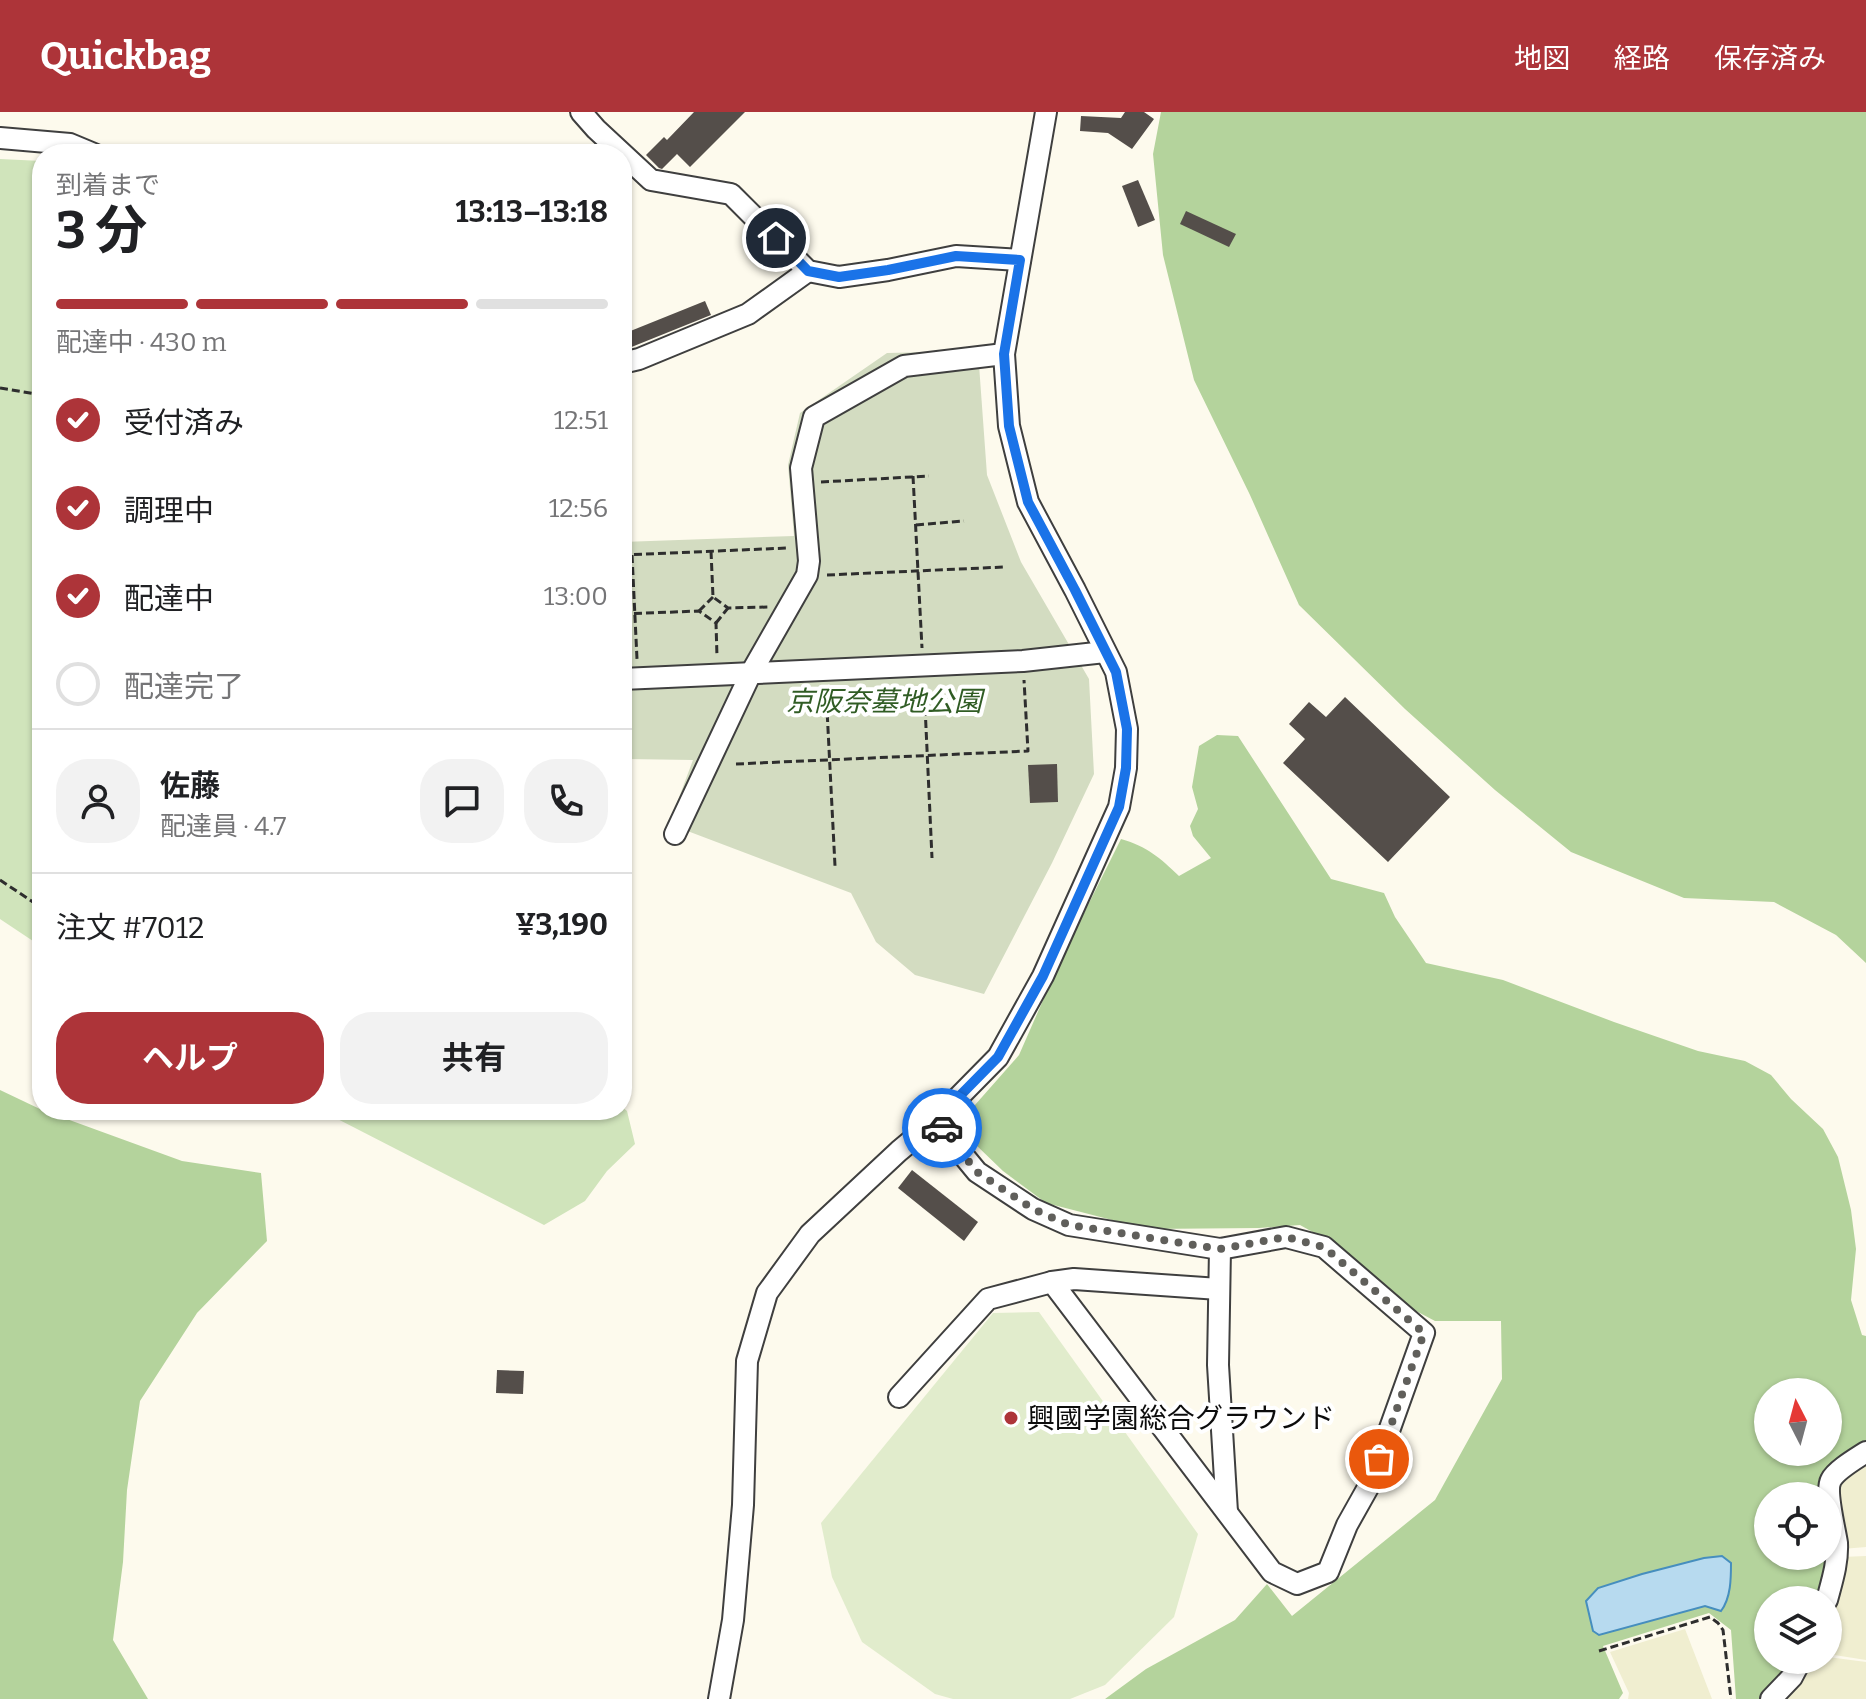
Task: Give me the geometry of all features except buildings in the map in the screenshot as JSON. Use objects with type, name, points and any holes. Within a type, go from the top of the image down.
[{"type":"street","points":[[581,112],[612,144]]},
{"type":"street","points":[[719,1699],[733,1620],[743,1505],[747,1361],[767,1293],[810,1234],[935,1121],[998,1057],[1043,976],[1119,807],[1126,768],[1127,729],[1116,672],[1028,502],[1009,426],[1004,354],[1046,112]]},
{"type":"street","points":[[0,138],[70,144]]},
{"type":"street","points":[[632,162],[651,180],[731,194],[808,271],[839,277],[956,256],[1020,260]]},
{"type":"street","points":[[632,361],[748,314],[808,271]]},
{"type":"street","points":[[675,834],[751,673],[807,575],[809,561],[801,468],[814,417],[904,366],[1004,354]]},
{"type":"street","points":[[632,679],[1023,661],[1105,652]]},
{"type":"street","points":[[935,1121],[977,1172],[1033,1209],[1069,1225],[1220,1249],[1286,1237],[1324,1247],[1424,1333],[1370,1484],[1347,1525],[1328,1572],[1297,1584],[1272,1572],[1052,1282]]},
{"type":"street","points":[[1220,1249],[1218,1365],[1227,1512]]},
{"type":"street","points":[[899,1397],[988,1299],[1074,1279],[1219,1289]]},
{"type":"street","points":[[1831,1586],[1837,1566],[1837,1543],[1829,1490],[1831,1480],[1853,1459],[1866,1452]]},
{"type":"street","points":[[1771,1699],[1794,1674]]},
{"type":"path","points":[[0,388],[32,393]]},
{"type":"path","points":[[802,483],[929,476]]},
{"type":"path","points":[[916,525],[964,521]]},
{"type":"path","points":[[632,653],[635,613],[632,555],[808,548]]},
{"type":"path","points":[[699,611],[713,597],[711,551]]},
{"type":"path","points":[[807,575],[1004,567]]},
{"type":"path","points":[[713,597],[728,608],[789,607]]},
{"type":"path","points":[[718,675],[716,623],[728,608]]},
{"type":"path","points":[[632,613],[699,611],[716,623]]},
{"type":"path","points":[[736,764],[1028,751],[1023,661]]},
{"type":"path","points":[[826,670],[835,866]]},
{"type":"path","points":[[0,880],[32,901]]},
{"type":"path","points":[[1599,1651],[1710,1617],[1723,1630],[1731,1699]]},
{"type":"shaded area","points":[[1866,1458],[1866,1547],[1842,1549],[1842,1482],[1838,1482],[1838,1478]]},
{"type":"shaded area","points":[[1866,1556],[1866,1660],[1842,1656],[1842,1586],[1834,1586],[1838,1570],[1842,1570],[1842,1557]]},
{"type":"shaded area","points":[[1685,1629],[1712,1699],[1628,1699],[1629,1693],[1610,1652]]},
{"type":"shaded area","points":[[1842,1659],[1866,1662],[1866,1699],[1781,1699],[1798,1674],[1842,1674]]},
{"type":"green space","points":[[1161,112],[1866,112],[1866,963],[1836,935],[1774,902],[1684,898],[1571,852],[1495,790],[1405,709],[1299,605],[1194,380],[1163,255],[1153,154]]},
{"type":"green space","points":[[0,159],[32,161],[32,940],[0,919]]},
{"type":"green space","name":"京阪奈墓地公園","points":[[978,351],[987,475],[1021,562],[1089,679],[1094,774],[984,994],[915,975],[876,942],[851,893],[669,824],[693,760],[632,759],[632,542],[794,536],[788,465],[800,413],[887,353]]},
{"type":"green space","points":[[1217,735],[1238,736],[1331,879],[1384,893],[1395,917],[1426,963],[1503,980],[1698,1051],[1745,1061],[1771,1075],[1823,1129],[1838,1157],[1851,1210],[1856,1249],[1851,1300],[1862,1335],[1866,1336],[1866,1446],[1834,1482],[1754,1482],[1754,1570],[1828,1570],[1824,1586],[1754,1586],[1754,1674],[1784,1674],[1762,1699],[1736,1699],[1731,1630],[1709,1613],[1603,1646],[1623,1693],[1619,1699],[1105,1699],[1146,1669],[1235,1620],[1267,1584],[1292,1616],[1435,1500],[1502,1379],[1501,1321],[1435,1321],[1399,1302],[1327,1240],[1300,1225],[1147,1229],[1046,1203],[1003,1171],[975,1144],[967,1114],[1019,1055],[1062,957],[1121,839],[1153,853],[1179,876],[1211,858],[1193,836],[1190,826],[1198,809],[1192,787],[1199,746]]},
{"type":"green space","points":[[0,1090],[32,1105],[32,1120],[69,1120],[182,1161],[261,1173],[267,1241],[197,1313],[140,1401],[127,1490],[123,1562],[113,1640],[148,1699],[0,1699]]},
{"type":"green space","points":[[339,1120],[629,1120],[635,1144],[607,1171],[585,1201],[544,1225]]},
{"type":"green space","name":"興國学園総合グラウンド","points":[[1039,1312],[1198,1534],[1174,1617],[1105,1685],[1070,1699],[953,1699],[935,1694],[862,1642],[832,1577],[821,1523],[993,1313]]},
{"type":"water","points":[[1722,1556],[1731,1563],[1731,1569],[1729,1594],[1721,1611],[1705,1606],[1599,1635],[1593,1631],[1586,1601],[1598,1588],[1704,1558]]},
{"type":"way so far","points":[[942,1128],[977,1172],[1033,1209],[1069,1225],[1220,1249],[1286,1237],[1324,1247],[1424,1333],[1379,1459]]},
{"type":"place","name":"興國学園総合グラウンド","points":[[1011,1418]]},
{"type":"route","points":[[776,238],[808,271],[839,277],[956,256],[1020,260],[1004,354],[1009,426],[1028,502],[1116,672],[1127,729],[1126,768],[1119,807],[1043,976],[998,1057],[935,1121],[942,1128]]}]
